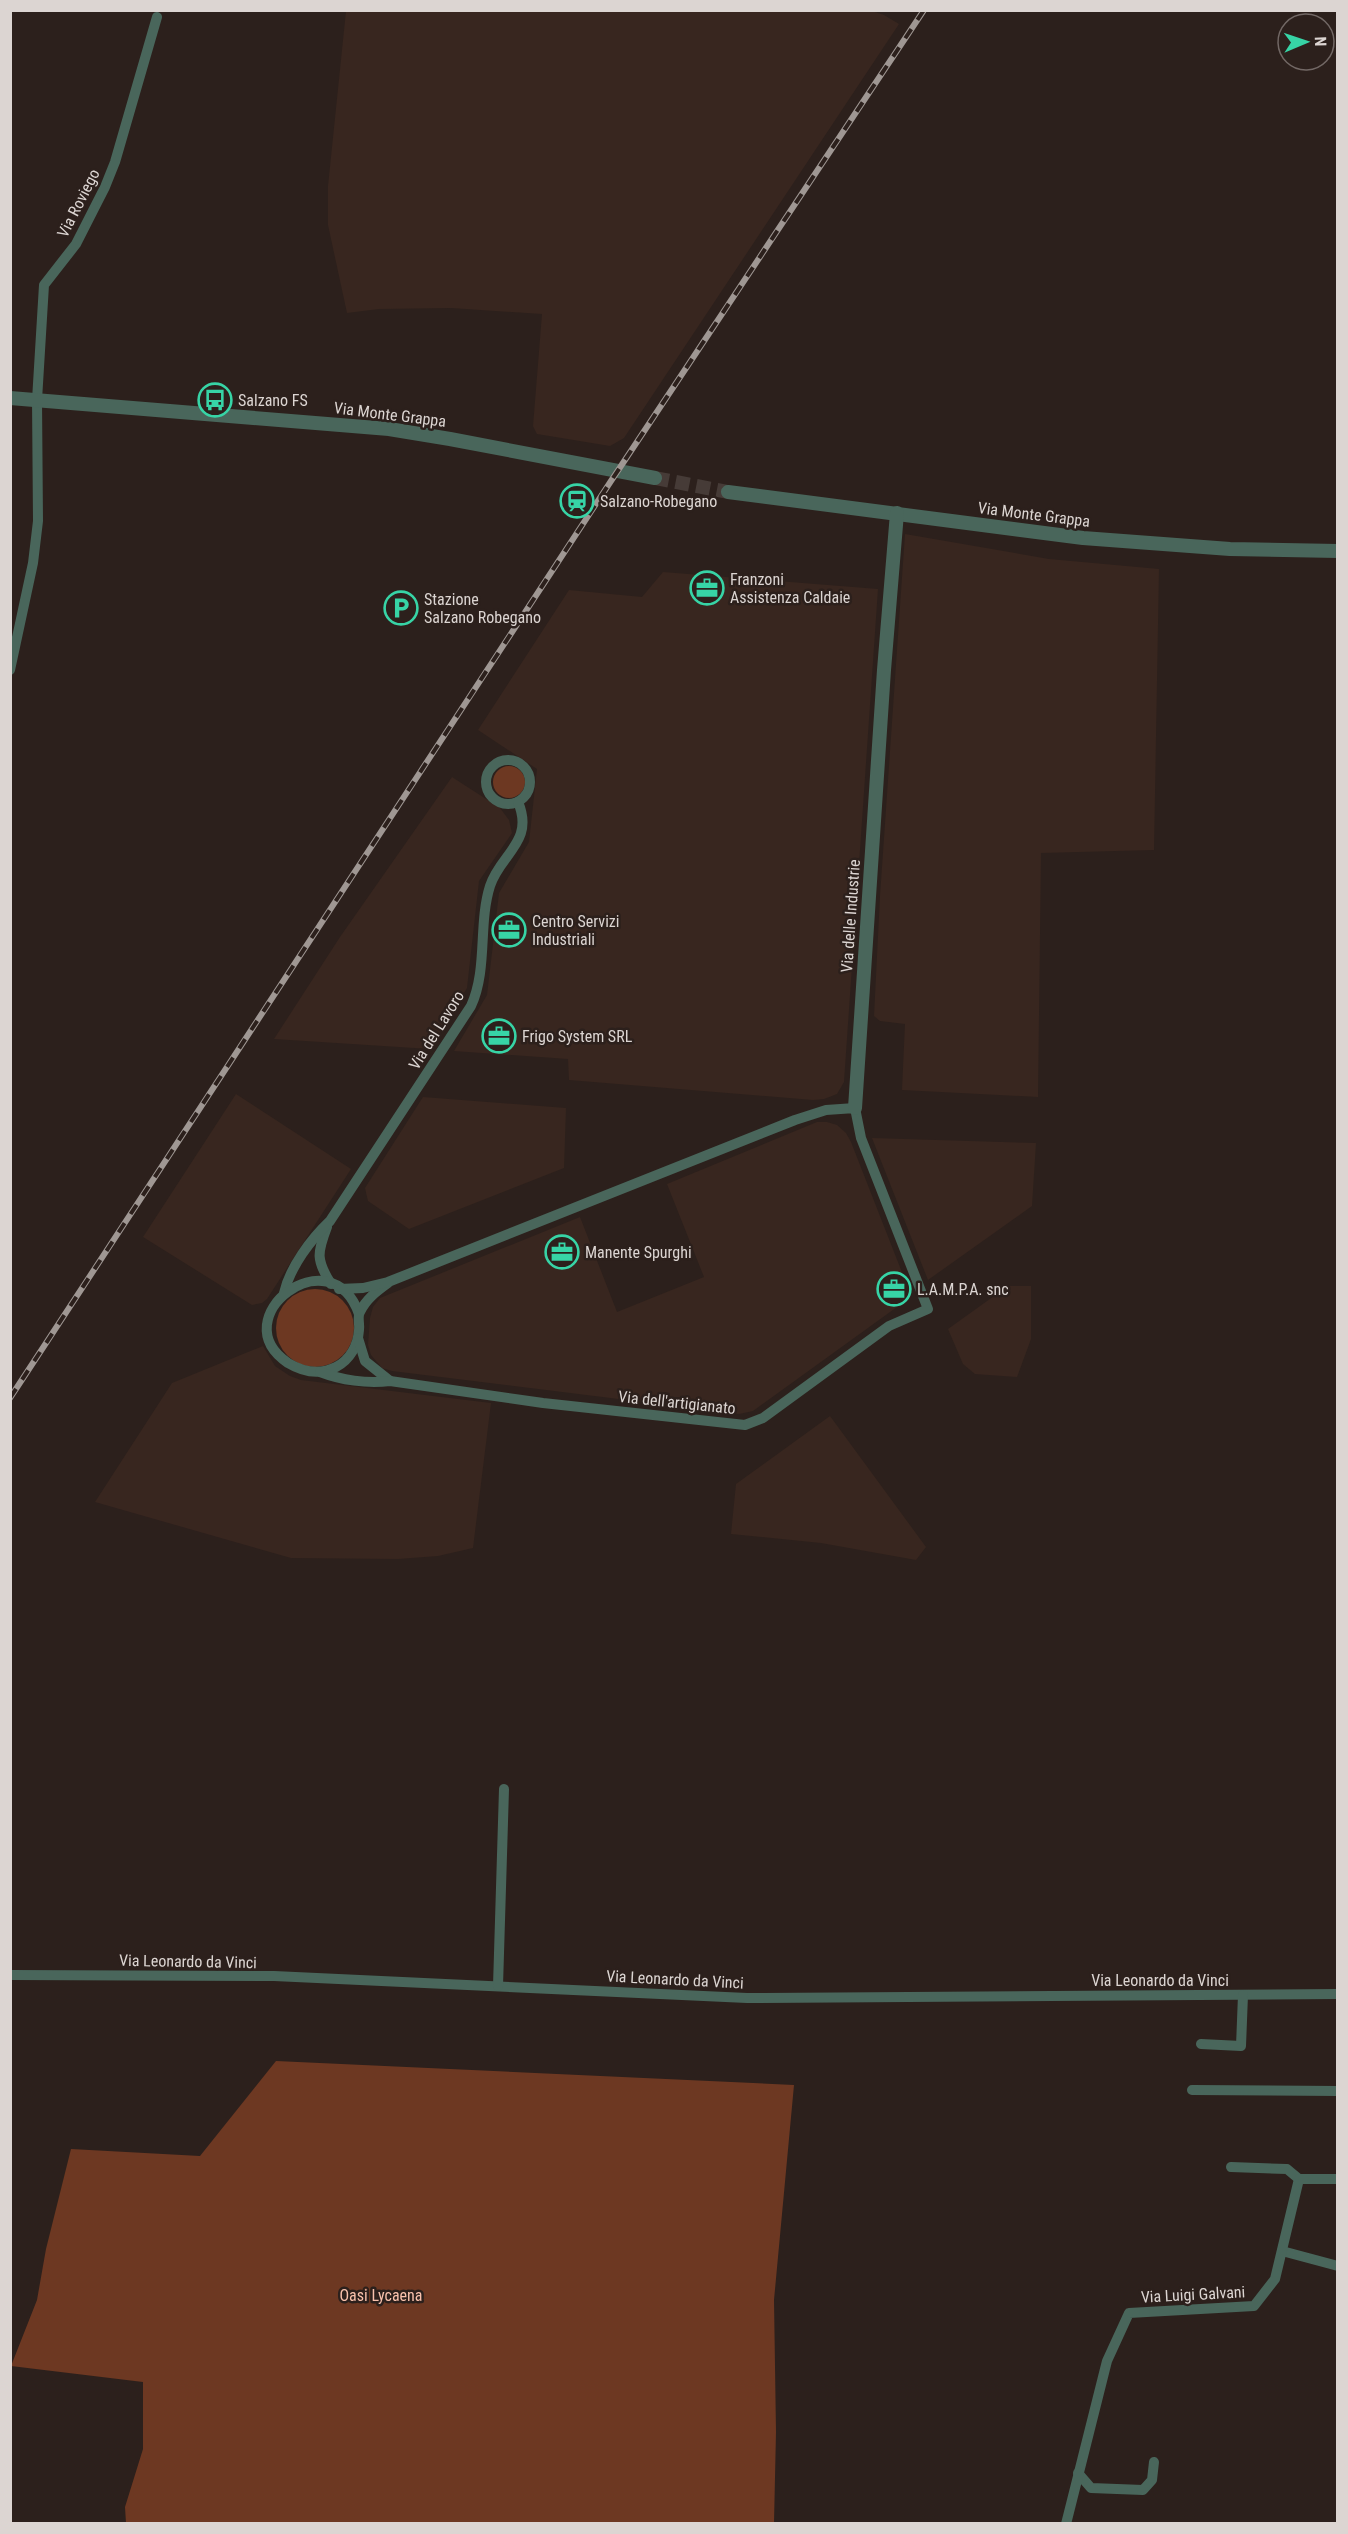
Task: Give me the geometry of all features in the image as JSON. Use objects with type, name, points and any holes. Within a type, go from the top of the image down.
[{"type":"street","name":"Via Roviego","points":[[10,670],[33,563],[38,521],[36,400],[44,285],[76,244],[105,187],[157,17]]},
{"type":"street","name":"Via Monte Grappa","points":[[10,398],[389,429],[450,438],[655,478]]},
{"type":"street","name":"Via Monte Grappa","points":[[728,492],[1079,537],[1167,545],[1338,550]]},
{"type":"street","name":"Via delle Industrie","points":[[897,513],[883,681],[855,1108],[861,1138],[928,1309]]},
{"type":"street","points":[[514,761],[529,775],[529,789],[518,802],[506,804],[499,802],[489,791],[487,777],[495,765],[514,761]]},
{"type":"street","name":"Via del Lavoro","points":[[335,1286],[319,1260],[319,1248],[330,1221],[471,1006],[478,983],[490,887],[522,831],[518,802]]},
{"type":"street","points":[[284,1293],[308,1281],[363,1288],[388,1282],[795,1120],[826,1110],[855,1108]]},
{"type":"street","name":"Via del Lavoro","points":[[284,1293],[286,1282],[318,1232],[330,1221]]},
{"type":"street","points":[[359,1314],[370,1296],[388,1282]]},
{"type":"street","points":[[335,1286],[353,1301],[359,1314],[358,1338],[365,1361],[390,1382]]},
{"type":"street","name":"Via dell'artigianato","points":[[284,1293],[270,1312],[268,1332],[283,1359],[295,1367],[332,1377],[373,1383],[390,1382],[543,1403],[745,1425],[763,1418],[889,1326],[928,1309]]},
{"type":"street","points":[[320,1372],[343,1363],[351,1354],[358,1338]]},
{"type":"street","points":[[498,1986],[504,1789]]},
{"type":"street","name":"Via Leonardo da Vinci","points":[[10,1974],[274,1976],[759,1998],[1338,1994]]},
{"type":"street","points":[[1202,2044],[1241,2046],[1243,1995]]},
{"type":"street","points":[[1192,2090],[1338,2091]]},
{"type":"street","points":[[1231,2168],[1287,2169],[1299,2179],[1338,2179]]},
{"type":"street","name":"Via Luigi Galvani","points":[[1066,2523],[1107,2361],[1129,2313],[1254,2306],[1275,2279],[1299,2179]]},
{"type":"street","points":[[1282,2251],[1338,2266]]},
{"type":"street","points":[[1078,2473],[1091,2488],[1143,2490],[1152,2480],[1154,2462]]},
{"type":"shaded area","points":[[869,10],[884,15],[899,24],[624,438],[610,446],[537,434],[533,426],[542,314],[451,308],[379,309],[347,313],[328,225],[328,186],[346,11]]},
{"type":"shaded area","points":[[905,534],[1049,559],[1159,569],[1154,850],[1041,853],[1038,1097],[902,1090],[905,1024],[880,1021],[874,1016]]},
{"type":"shaded area","points":[[663,572],[878,589],[844,1082],[837,1094],[824,1099],[813,1100],[569,1080],[568,1059],[454,1051],[487,995],[499,893],[529,842],[537,769],[478,730],[569,590],[642,597]]},
{"type":"shaded area","points":[[452,777],[500,808],[509,820],[512,833],[479,881],[467,988],[430,1049],[274,1039],[340,937]]},
{"type":"shaded area","points":[[236,1094],[351,1169],[267,1299],[262,1303],[252,1305],[143,1237]]},
{"type":"shaded area","points":[[423,1097],[566,1108],[564,1168],[409,1229],[368,1201],[365,1188]]},
{"type":"shaded area","points":[[817,1122],[837,1125],[846,1133],[851,1142],[905,1280],[905,1295],[897,1307],[753,1411],[739,1414],[392,1371],[382,1368],[371,1355],[368,1345],[370,1318],[373,1307],[380,1298],[580,1217],[617,1312],[704,1277],[667,1184]]},
{"type":"shaded area","points":[[872,1138],[1036,1143],[1032,1206],[928,1280]]},
{"type":"shaded area","points":[[1008,1286],[1031,1286],[1031,1339],[1017,1377],[975,1374],[963,1364],[948,1329]]},
{"type":"shaded area","points":[[263,1346],[275,1366],[301,1380],[491,1403],[473,1548],[438,1556],[398,1559],[291,1558],[95,1502],[172,1383]]},
{"type":"shaded area","points":[[830,1416],[926,1547],[916,1560],[821,1543],[731,1534],[736,1484]]},
{"type":"green space","points":[[509,766],[520,771],[525,782],[520,793],[509,798],[498,793],[493,782],[498,771]]},
{"type":"green space","points":[[315,1289],[330,1292],[342,1301],[351,1313],[354,1328],[351,1343],[342,1355],[330,1364],[315,1367],[300,1364],[288,1355],[279,1343],[276,1328],[279,1313],[288,1301],[300,1292]]},
{"type":"green space","name":"Oasi Lycaena","points":[[276,2061],[794,2085],[774,2300],[776,2432],[774,2523],[126,2523],[125,2507],[143,2449],[143,2382],[11,2366],[37,2300],[46,2249],[71,2149],[200,2156]]},
{"type":"tunnel","points":[[655,478],[728,492]]},
{"type":"railway","points":[[10,1398],[611,481],[924,10]]},
{"type":"place","name":"Salzano FS","points":[[215,400]]},
{"type":"place","name":"Salzano-Robegano","points":[[577,501]]},
{"type":"place","name":"Franzoni Assistenza Caldaie","points":[[707,588]]},
{"type":"place","name":"Stazione Salzano Robegano","points":[[401,608]]},
{"type":"place","name":"Centro Servizi Industriali","points":[[509,930]]},
{"type":"place","name":"Frigo System SRL","points":[[499,1036]]},
{"type":"place","name":"Manente Spurghi","points":[[562,1252]]},
{"type":"place","name":"L.A.M.P.A. snc","points":[[894,1289]]}]
